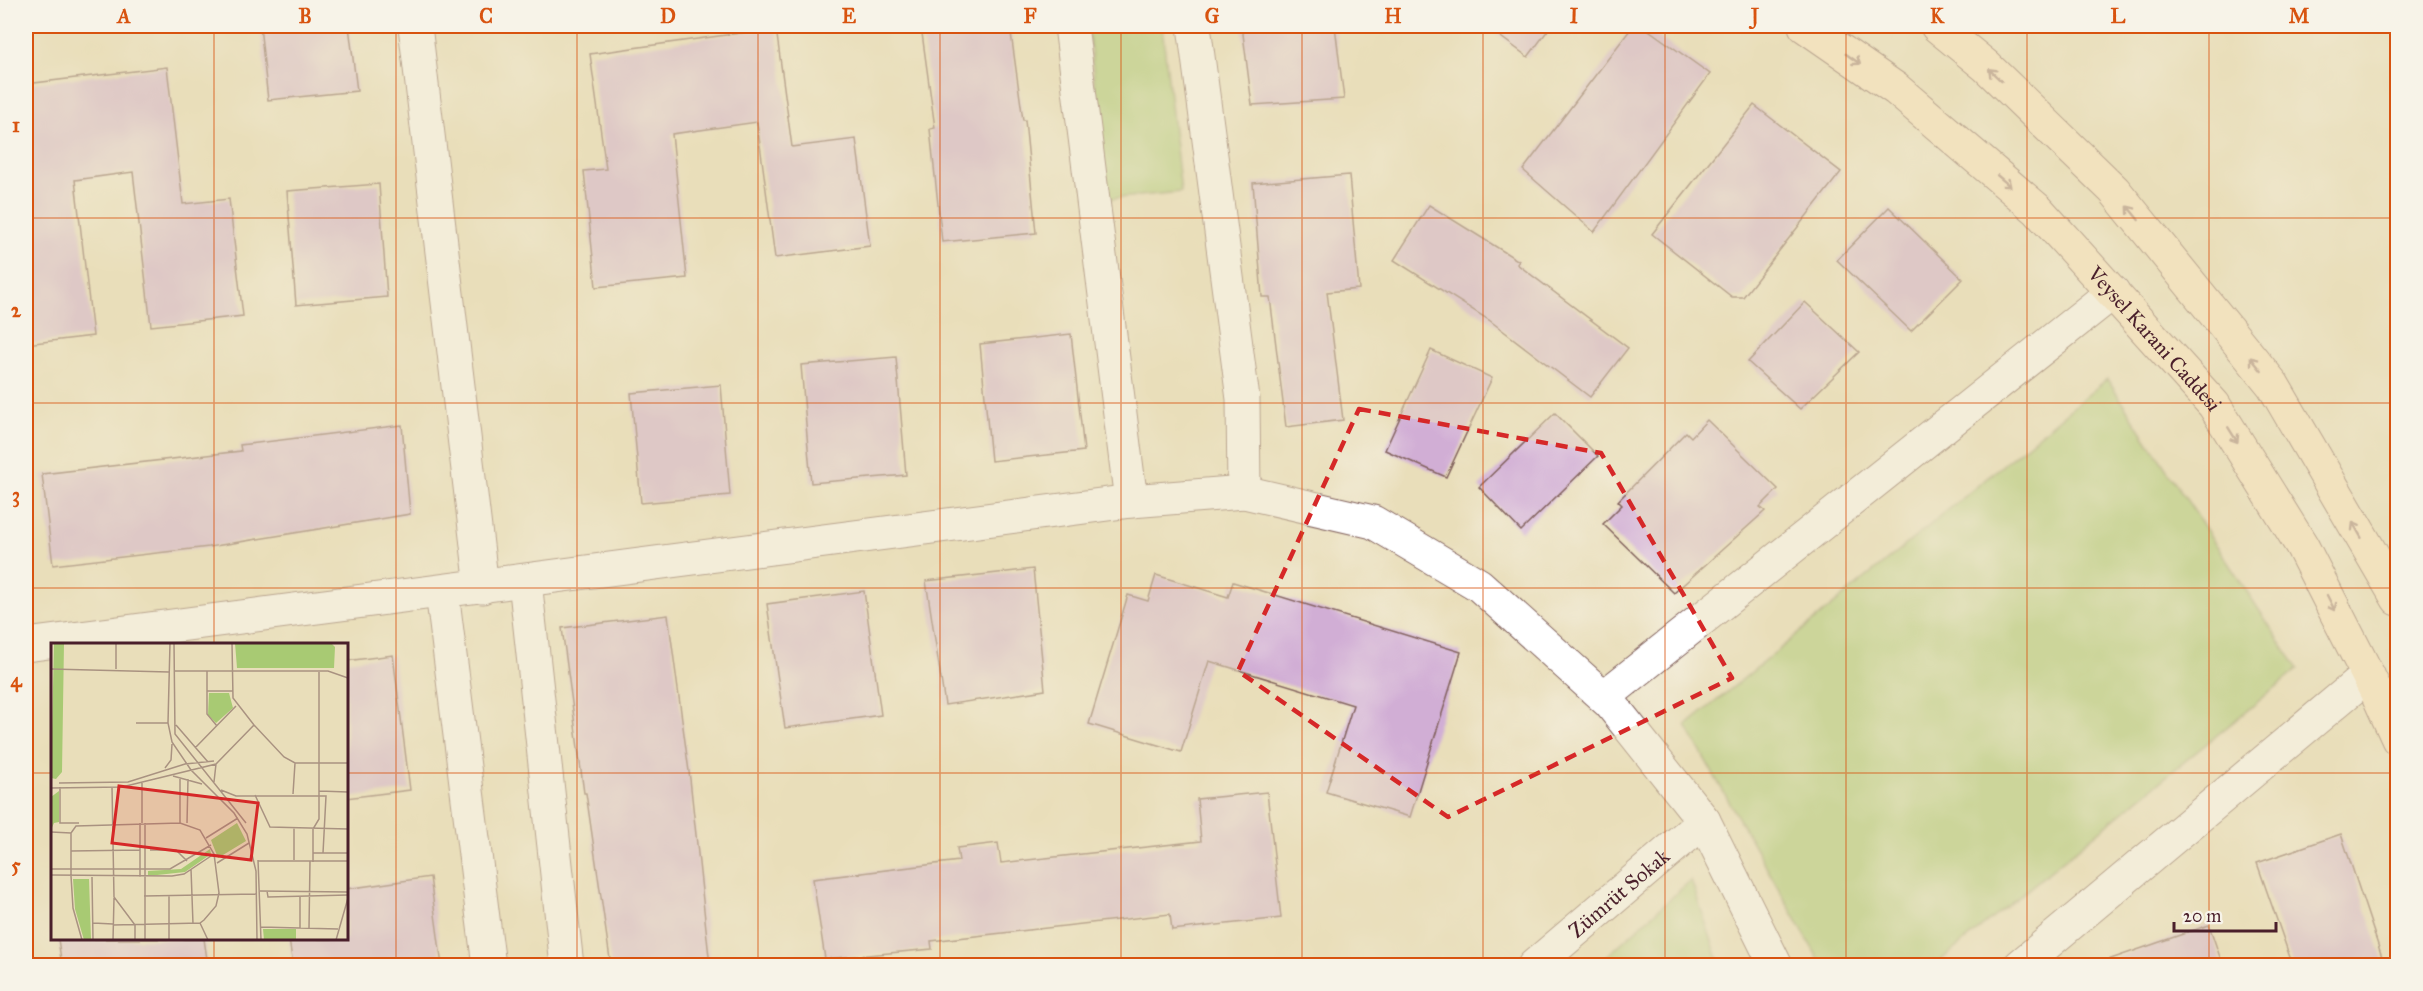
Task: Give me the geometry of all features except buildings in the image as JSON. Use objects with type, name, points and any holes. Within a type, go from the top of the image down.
[{"type":"main road","name":"Veysel Karani Caddesi","points":[[1804,26],[1896,89],[2038,210],[2214,405],[2302,546],[2368,675],[2397,739]]},
{"type":"main road","points":[[1938,26],[1986,66],[2114,190],[2273,385],[2397,599]]},
{"type":"street","points":[[415,26],[482,587]]},
{"type":"street","points":[[1071,26],[1131,501]]},
{"type":"street","points":[[1194,26],[1243,399],[1244,492]]},
{"type":"street","points":[[1604,697],[2113,292]]},
{"type":"street","points":[[26,645],[1131,501],[1244,492],[1373,522],[1479,585],[1604,697],[1704,821],[1775,965]]},
{"type":"street","points":[[525,581],[567,966]]},
{"type":"street","points":[[442,592],[489,966]]},
{"type":"street","points":[[2020,966],[2368,675]]},
{"type":"street","name":"Zümrüt Sokak","points":[[1534,966],[1704,821]]},
{"type":"highlighted area","points":[[1359,409],[1601,453],[1732,678],[1448,817],[1238,671]]},
{"type":"green space","points":[[1088,26],[1162,26],[1181,192],[1108,199]]},
{"type":"green space","points":[[2107,379],[2298,669],[1935,965],[1822,965],[1686,726]]},
{"type":"green space","points":[[1691,880],[1720,965],[1597,965]]}]
